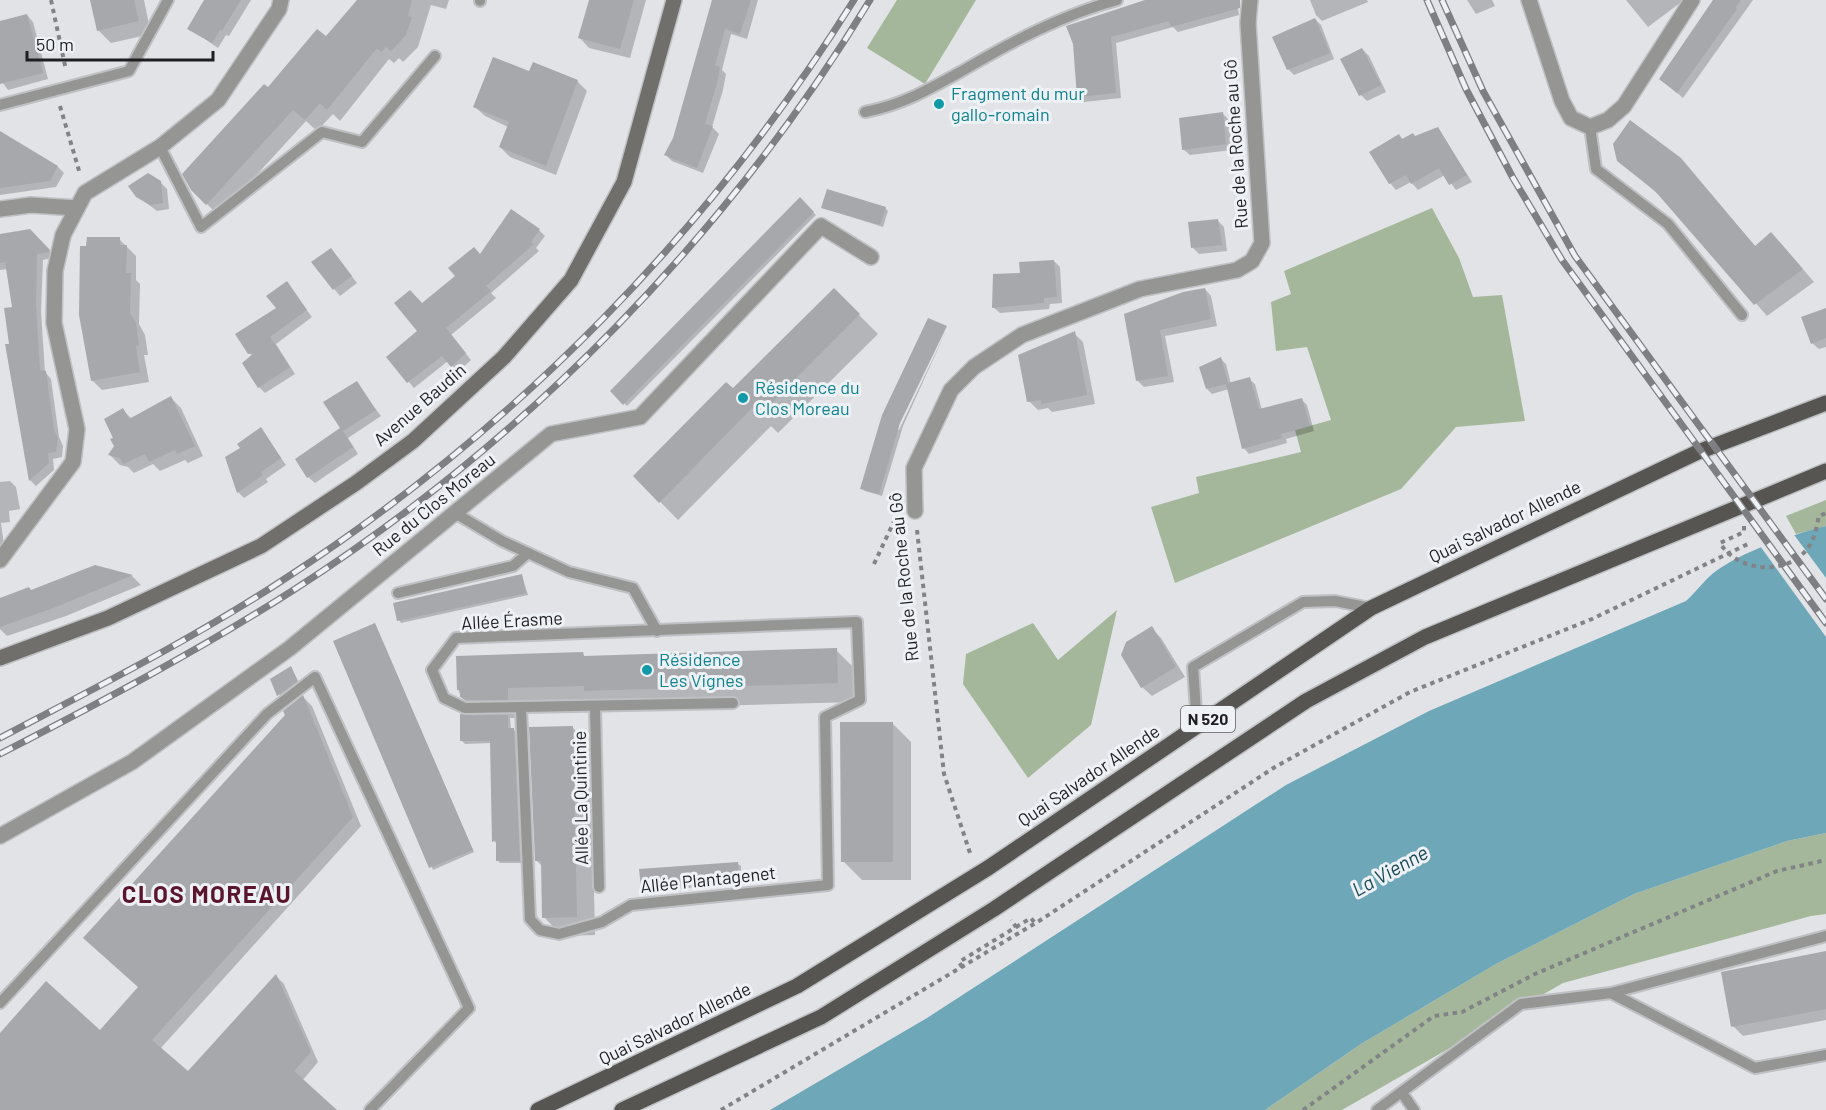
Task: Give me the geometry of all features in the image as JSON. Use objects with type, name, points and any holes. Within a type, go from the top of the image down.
[{"type":"main road","name":"Avenue Baudin","points":[[0,658],[108,618],[261,546],[356,483],[413,441],[504,357],[571,280],[624,182],[674,0]]},
{"type":"main road","name":"Quai Salvador Allende","points":[[538,1110],[797,986],[987,868],[1371,608],[1698,452],[1826,403]]},
{"type":"main road","name":"N 520","points":[[622,1110],[821,1017],[994,909],[1306,701],[1416,642],[1826,471]]},
{"type":"street","points":[[0,560],[73,462],[77,429],[54,323],[55,271],[63,235],[85,194],[160,147],[218,100],[279,9],[281,0]]},
{"type":"street","name":"Rue de la Roche au Gô","points":[[915,511],[914,468],[951,390],[974,367],[1022,335],[1140,289],[1237,270],[1252,261],[1262,243],[1248,23],[1250,0]]},
{"type":"street","points":[[1528,0],[1562,101],[1571,118],[1590,127],[1608,120],[1624,106],[1692,0]]},
{"type":"street","points":[[0,209],[31,205],[77,208]]},
{"type":"street","name":"Rue du Clos Moreau","points":[[0,836],[132,762],[290,648],[551,434],[640,417],[821,226],[871,257]]},
{"type":"lane","points":[[0,105],[129,71],[168,0]]},
{"type":"lane","points":[[865,112],[898,105],[927,93],[1092,3],[1117,0]]},
{"type":"lane","points":[[160,147],[201,227],[322,132],[362,142],[435,56]]},
{"type":"lane","points":[[1590,127],[1596,169],[1668,224],[1742,315]]},
{"type":"lane","points":[[454,513],[528,553],[569,572],[633,588],[657,632]]},
{"type":"lane","points":[[398,593],[513,566],[528,553]]},
{"type":"lane","points":[[1197,726],[1193,667],[1303,602],[1335,601],[1371,608]]},
{"type":"lane","name":"Allée Érasme","points":[[733,703],[465,708],[444,698],[432,670],[456,638],[657,632],[857,622]]},
{"type":"lane","name":"Allée Plantagenet","points":[[521,708],[530,919],[540,930],[559,934],[602,922],[631,904],[828,885],[825,717],[860,700],[857,622]]},
{"type":"lane","points":[[0,1003],[267,714],[315,677],[469,1008],[370,1110]]},
{"type":"lane","name":"Allée La Quintinie","points":[[596,707],[599,887]]},
{"type":"lane","points":[[1377,1110],[1521,1004],[1611,993],[1826,936]]},
{"type":"lane","points":[[1611,993],[1755,1068],[1826,1055]]},
{"type":"lane","points":[[1402,1093],[1414,1110]]},
{"type":"path","points":[[51,0],[70,87]]},
{"type":"path","points":[[56,91],[85,194]]},
{"type":"path","points":[[874,564],[897,515],[915,511]]},
{"type":"path","name":"Rue de la Roche au Gô","points":[[915,511],[945,774],[971,857]]},
{"type":"path","points":[[1742,527],[1744,532],[1720,543],[1725,552],[1741,564],[1759,568],[1789,562],[1813,540],[1819,516],[1826,513]]},
{"type":"path","points":[[721,1110],[1035,923],[1275,767],[1410,692],[1592,619],[1725,552],[1750,543]]},
{"type":"path","points":[[1303,1110],[1434,1016],[1462,1012],[1535,974],[1777,871],[1826,860]]},
{"type":"path","points":[[962,966],[960,962],[1031,918],[1035,923]]},
{"type":"path","points":[[1010,919],[1016,927]]},
{"type":"green space","points":[[897,0],[976,0],[925,84],[867,48]]},
{"type":"green space","points":[[1432,208],[1459,258],[1473,297],[1502,295],[1525,421],[1456,427],[1401,489],[1175,583],[1151,507],[1199,493],[1196,477],[1301,452],[1295,430],[1331,420],[1307,347],[1276,351],[1271,302],[1291,294],[1284,271]]},
{"type":"green space","points":[[1826,500],[1826,526],[1796,534],[1786,516]]},
{"type":"green space","points":[[1117,610],[1091,725],[1028,778],[963,684],[966,654],[1033,623],[1058,660]]},
{"type":"green space","points":[[1826,833],[1826,914],[1811,916],[1563,983],[1342,1110],[1265,1110],[1361,1044],[1496,964],[1634,894],[1787,841]]},
{"type":"water","name":"La Vienne","points":[[1826,526],[1826,833],[1787,841],[1634,894],[1496,964],[1361,1044],[1265,1110],[770,1110],[927,1018],[1286,785],[1429,711],[1686,601],[1712,574],[1754,550],[1784,538]]},
{"type":"pier","points":[[1792,532],[1826,578],[1826,637],[1760,546]]},
{"type":"building","points":[[90,0],[134,0],[139,21],[97,31]]},
{"type":"building","points":[[204,0],[241,0],[212,43],[187,29]]},
{"type":"building","points":[[357,0],[412,0],[408,16],[412,17],[406,35],[391,51],[386,47],[381,52],[377,48],[327,110],[320,103],[305,120],[293,110],[206,205],[191,190],[182,174],[264,84],[268,87],[317,29],[326,36]]},
{"type":"building","points":[[589,0],[634,0],[620,49],[578,38]]},
{"type":"building","points":[[712,0],[751,0],[740,34],[725,29],[715,65],[720,67],[717,83],[705,124],[713,126],[697,168],[664,155],[673,138]]},
{"type":"building","points":[[1145,0],[1240,0],[1240,8],[1171,27],[1169,21],[1111,37],[1116,93],[1077,97],[1073,44],[1066,26]]},
{"type":"building","points":[[1713,0],[1741,0],[1735,8],[1737,9],[1677,93],[1659,79]]},
{"type":"building","points":[[27,14],[43,73],[0,84],[0,21]]},
{"type":"building","points":[[1315,18],[1330,53],[1287,70],[1272,37]]},
{"type":"building","points":[[1362,48],[1381,85],[1359,96],[1340,59]]},
{"type":"building","points":[[493,57],[529,71],[533,62],[578,80],[546,166],[499,147],[509,122],[473,107]]},
{"type":"building","points":[[1223,112],[1226,144],[1182,150],[1179,118]]},
{"type":"building","points":[[1630,120],[1681,158],[1755,246],[1771,232],[1803,269],[1754,305],[1655,191],[1617,161],[1613,144]]},
{"type":"building","points":[[1438,127],[1467,175],[1449,185],[1439,168],[1411,184],[1406,175],[1389,184],[1369,152],[1399,134],[1402,139],[1413,133],[1415,136]]},
{"type":"building","points":[[0,131],[58,166],[50,181],[0,188]]},
{"type":"building","points":[[148,173],[161,181],[163,203],[150,205],[136,197],[128,186]]},
{"type":"building","points":[[827,189],[886,207],[880,225],[821,208]]},
{"type":"building","points":[[800,197],[814,212],[623,405],[610,391]]},
{"type":"building","points":[[511,209],[540,229],[531,242],[534,244],[486,286],[491,291],[446,328],[466,353],[451,367],[442,356],[407,383],[386,357],[417,331],[394,303],[410,290],[422,303],[455,276],[448,268],[474,247],[480,254]]},
{"type":"building","points":[[1218,219],[1222,245],[1191,248],[1188,222]]},
{"type":"building","points":[[30,229],[50,250],[37,254],[36,304],[40,370],[46,371],[54,430],[58,438],[56,452],[48,453],[49,463],[29,481],[5,344],[9,344],[4,308],[12,307],[5,262],[0,263],[0,234]]},
{"type":"building","points":[[87,237],[120,237],[120,245],[127,245],[126,273],[131,273],[130,313],[136,323],[139,346],[136,346],[140,372],[91,381],[79,315],[80,246],[86,246]]},
{"type":"building","points":[[331,248],[352,276],[333,290],[311,262]]},
{"type":"building","points":[[1054,260],[1057,297],[1044,298],[1044,303],[992,308],[993,274],[1020,273],[1019,262]]},
{"type":"building","points":[[287,281],[307,310],[270,337],[290,367],[258,388],[242,363],[254,353],[248,354],[235,334],[276,308],[266,296]]},
{"type":"building","name":"Résidence du Clos Moreau","points":[[834,288],[860,314],[759,416],[752,408],[659,503],[633,476],[726,382],[733,388]]},
{"type":"building","points":[[1205,288],[1211,319],[1160,330],[1168,376],[1136,381],[1124,314],[1183,292]]},
{"type":"building","points":[[1826,308],[1826,338],[1811,344],[1801,317]]},
{"type":"building","points":[[928,318],[947,326],[900,423],[879,494],[860,489],[882,415]]},
{"type":"building","points":[[1075,331],[1087,395],[1042,404],[1041,400],[1027,402],[1018,355]]},
{"type":"building","points":[[1221,357],[1228,383],[1250,377],[1259,409],[1302,398],[1310,426],[1281,434],[1282,438],[1242,449],[1226,384],[1206,389],[1199,367]]},
{"type":"building","points":[[357,381],[376,410],[343,431],[353,447],[307,478],[295,459],[340,428],[323,402]]},
{"type":"building","points":[[171,396],[195,446],[177,454],[175,450],[149,462],[145,454],[123,464],[120,458],[108,455],[114,446],[110,439],[113,438],[104,419],[123,408],[129,419]]},
{"type":"building","points":[[261,427],[281,458],[261,472],[263,475],[237,493],[225,457],[240,448],[237,444]]},
{"type":"building","points":[[95,565],[133,575],[0,627],[0,598],[29,587],[31,590]]},
{"type":"building","points":[[522,574],[526,593],[397,621],[393,603]]},
{"type":"building","points":[[375,623],[473,850],[429,868],[333,641]]},
{"type":"building","points":[[1152,626],[1176,667],[1141,688],[1121,655],[1126,642]]},
{"type":"building","name":"Résidence Les Vignes","points":[[837,648],[838,683],[584,691],[584,686],[508,688],[508,700],[467,700],[460,697],[460,690],[457,690],[456,656],[583,652],[584,656]]},
{"type":"building","points":[[291,666],[298,681],[277,696],[270,679]]},
{"type":"building","points":[[303,695],[353,817],[152,1040],[188,1071],[276,974],[311,1052],[294,1071],[337,1110],[0,1110],[0,1033],[46,981],[100,1030],[138,987],[83,938],[285,715],[283,711]]},
{"type":"building","points":[[460,714],[508,715],[508,728],[514,728],[520,861],[496,861],[496,840],[492,842],[490,741],[460,741]]},
{"type":"building","points":[[840,722],[893,722],[893,862],[841,862]]},
{"type":"building","points":[[573,726],[577,917],[542,918],[541,861],[535,861],[529,727]]},
{"type":"building","points":[[738,862],[739,882],[641,888],[639,869]]},
{"type":"building","points":[[1826,951],[1826,1009],[1731,1027],[1721,972]]},
{"type":"railway","points":[[0,738],[181,642],[286,578],[370,520],[451,457],[528,391],[602,320],[671,246],[736,167],[797,85],[854,0]]},
{"type":"railway","points":[[0,754],[111,696],[292,591],[378,532],[461,469],[540,401],[615,328],[686,252],[752,171],[813,87],[870,0]]},
{"type":"railway","points":[[1427,0],[1466,89],[1513,178],[1562,260],[1826,623]]},
{"type":"railway","points":[[1442,0],[1483,91],[1575,256],[1826,599]]},
{"type":"place","name":"Fragment du mur gallo-romain","points":[[939,104]]},
{"type":"place","name":"Résidence du Clos Moreau","points":[[743,398]]},
{"type":"place","name":"Résidence Les Vignes","points":[[647,670]]},
{"type":"district","name":"CLOS MOREAU","points":[[207,895]]}]
